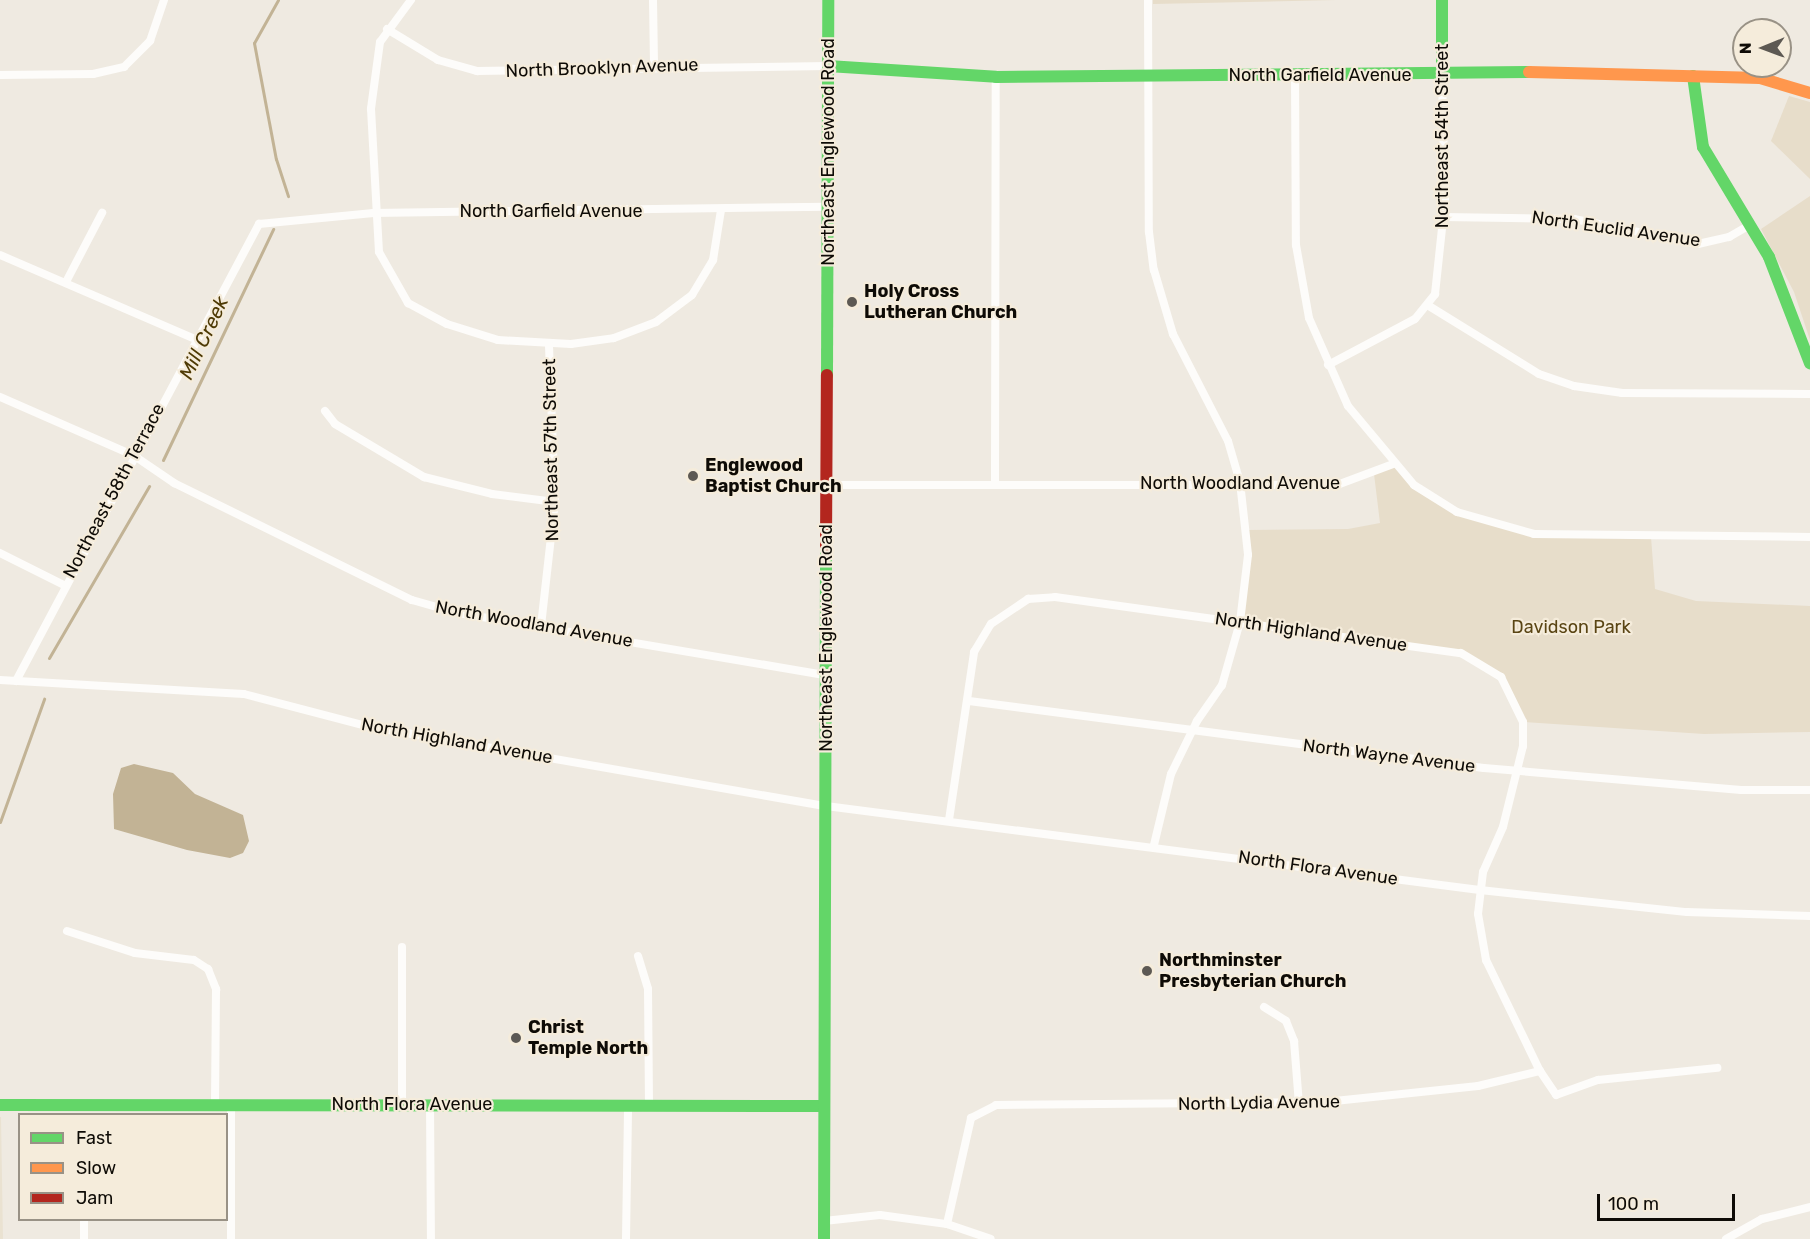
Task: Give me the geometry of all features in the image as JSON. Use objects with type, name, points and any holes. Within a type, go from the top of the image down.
[{"type":"street","points":[[0,75],[106,73],[143,50],[164,0]]},
{"type":"street","points":[[411,0],[387,29],[372,70],[373,213],[379,252],[408,303],[472,333],[549,344],[614,338],[677,310],[713,260],[721,210]]},
{"type":"street","points":[[653,0],[654,67]]},
{"type":"street","name":"Northeast Englewood Road","points":[[824,1239],[828,0]]},
{"type":"street","points":[[1148,0],[1149,232],[1154,270],[1173,334],[1214,409],[1240,482],[1248,555],[1240,622],[1222,685],[1190,732],[1163,797],[1154,845]]},
{"type":"street","name":"Northeast 54th Street","points":[[1429,306],[1436,288],[1443,217],[1442,0]]},
{"type":"street","name":"North Brooklyn Avenue","points":[[387,29],[438,60],[477,71],[828,66]]},
{"type":"street","name":"North Garfield Avenue","points":[[828,66],[996,77],[1442,74],[1693,76],[1760,78],[1810,93]]},
{"type":"street","points":[[1295,75],[1298,267],[1328,365],[1361,425],[1393,464],[1439,503],[1534,534],[1810,537]]},
{"type":"street","points":[[1693,76],[1703,147],[1769,257],[1810,363]]},
{"type":"street","points":[[995,483],[996,77]]},
{"type":"street","name":"North Garfield Avenue","points":[[275,220],[373,213],[828,207]]},
{"type":"street","points":[[67,280],[102,213]]},
{"type":"street","name":"North Euclid Avenue","points":[[1443,217],[1574,219],[1698,244],[1729,237],[1750,225]]},
{"type":"street","name":"Northeast 58th Terrace","points":[[16,681],[64,585],[251,232],[275,220]]},
{"type":"street","points":[[0,255],[67,280],[195,339]]},
{"type":"street","points":[[1328,365],[1415,319],[1429,306],[1539,374],[1574,386],[1622,393],[1810,394]]},
{"type":"street","name":"Northeast 57th Street","points":[[541,626],[555,502],[549,344]]},
{"type":"street","points":[[0,397],[133,455]]},
{"type":"street","points":[[326,411],[335,424],[424,477],[492,494],[555,502]]},
{"type":"street","name":"North Woodland Avenue","points":[[133,455],[174,483],[391,592],[458,613],[826,675]]},
{"type":"street","name":"North Woodland Avenue","points":[[827,485],[1240,482],[1337,485],[1393,464]]},
{"type":"street","points":[[0,553],[64,585]]},
{"type":"street","name":"North Highland Avenue","points":[[969,701],[977,643],[1016,604],[1055,597],[1449,650],[1478,660],[1501,677],[1520,710],[1524,734],[1503,827],[1486,860],[1480,890],[1482,949],[1540,1071],[1556,1095],[1598,1080],[1718,1068]]},
{"type":"street","name":"North Highland Avenue","points":[[0,680],[244,694],[366,726],[826,806]]},
{"type":"street","points":[[949,820],[969,701]]},
{"type":"street","name":"North Wayne Avenue","points":[[969,701],[1190,732],[1515,771],[1741,790],[1810,790]]},
{"type":"street","name":"North Flora Avenue","points":[[826,806],[1154,845],[1480,890],[1686,912],[1810,916]]},
{"type":"street","points":[[67,931],[135,953],[194,960],[208,969],[216,989],[215,1104]]},
{"type":"street","points":[[402,946],[402,1104]]},
{"type":"street","points":[[638,956],[648,989],[649,1105]]},
{"type":"street","points":[[1264,1006],[1286,1021],[1294,1041],[1299,1104]]},
{"type":"street","name":"North Lydia Avenue","points":[[947,1224],[968,1124],[976,1112],[996,1105],[1299,1104],[1432,1092],[1540,1071]]},
{"type":"street","name":"North Flora Avenue","points":[[0,1105],[82,1110],[215,1104],[824,1106]]},
{"type":"street","points":[[231,1104],[231,1239]]},
{"type":"street","points":[[430,1104],[431,1239]]},
{"type":"street","points":[[626,1239],[628,1105]]},
{"type":"street","points":[[1726,1239],[1762,1219],[1810,1207]]},
{"type":"street","points":[[824,1221],[863,1214],[947,1224],[991,1239]]},
{"type":"street","points":[[84,1221],[84,1239]]},
{"type":"shaded area","points":[[134,764],[173,773],[195,794],[243,815],[249,841],[243,853],[230,858],[187,850],[114,829],[113,794],[121,768]]},
{"type":"shaded area","points":[[1,1117],[3,1239],[0,1239]]},
{"type":"green space","points":[[1153,0],[1336,0],[1153,4]]},
{"type":"green space","points":[[1789,96],[1810,102],[1810,179],[1771,141]]},
{"type":"green space","points":[[1810,196],[1810,340],[1794,292],[1761,229]]},
{"type":"green space","name":"Davidson Park","points":[[1393,464],[1457,512],[1533,534],[1651,537],[1655,589],[1696,601],[1810,606],[1810,732],[1704,734],[1523,722],[1515,698],[1483,662],[1437,649],[1240,622],[1246,530],[1348,529],[1380,523],[1374,474]]},
{"type":"waterway","name":"Mill Creek","points":[[278,0],[254,43],[276,159],[288,196]]},
{"type":"waterway","name":"Mill Creek","points":[[163,460],[273,229]]},
{"type":"waterway","name":"Mill Creek","points":[[49,658],[149,486]]},
{"type":"waterway","name":"Mill Creek","points":[[0,822],[44,699]]},
{"type":"traffic: fast","points":[[827,375],[828,0]]},
{"type":"traffic: fast","points":[[1442,0],[1442,74]]},
{"type":"traffic: fast","points":[[828,66],[996,77],[1529,72]]},
{"type":"traffic: fast","points":[[1693,76],[1703,147],[1769,257],[1810,363]]},
{"type":"traffic: fast","points":[[824,1239],[826,547]]},
{"type":"traffic: fast","points":[[0,1105],[824,1106]]},
{"type":"traffic: slow","points":[[1529,72],[1760,78],[1810,93]]},
{"type":"traffic: jam","points":[[826,547],[827,375]]},
{"type":"place","name":"Holy Cross Lutheran Church","points":[[852,302]]},
{"type":"place","name":"Englewood Baptist Church","points":[[693,476]]},
{"type":"place","name":"Northminster Presbyterian Church","points":[[1147,971]]},
{"type":"place","name":"Christ Temple North","points":[[516,1038]]}]
